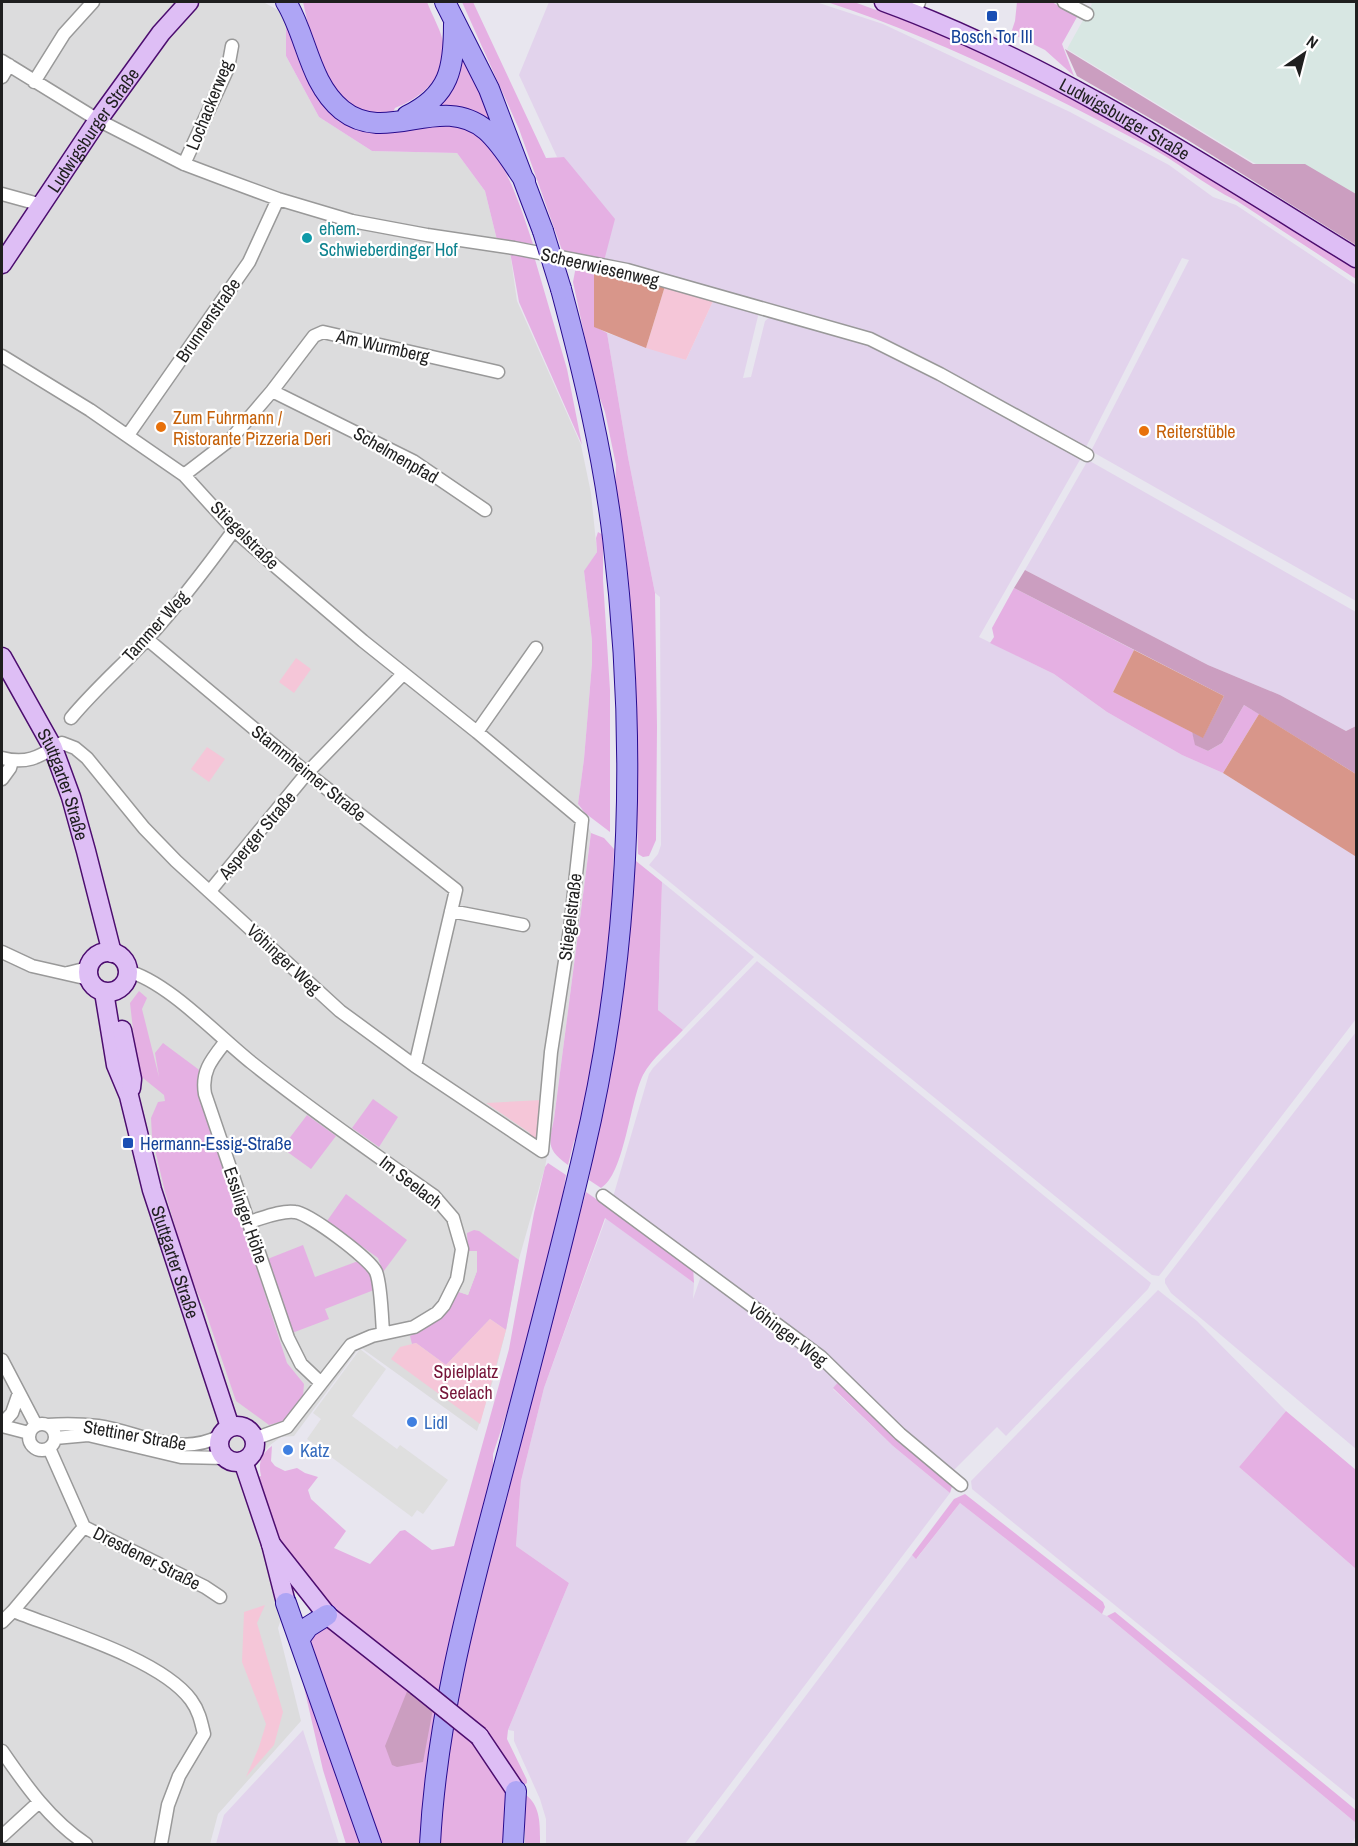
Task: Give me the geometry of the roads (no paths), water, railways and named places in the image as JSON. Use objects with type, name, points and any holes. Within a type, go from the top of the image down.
[{"type":"main road","points":[[291,6],[314,69],[332,99],[342,110],[363,121],[381,123],[437,115],[450,115],[475,123],[494,138],[525,181]]},
{"type":"main road","points":[[394,122],[429,103],[451,71],[453,55],[450,10]]},
{"type":"main road","points":[[430,1845],[436,1773],[452,1673],[572,1200],[595,1100],[618,956],[628,827],[623,629],[613,536],[599,448],[582,368],[561,289],[525,181],[489,89],[450,10]]},
{"type":"main road","points":[[286,1603],[371,1845]]},
{"type":"main road","points":[[300,1638],[308,1627],[327,1615]]},
{"type":"main road","points":[[513,1845],[516,1791]]},
{"type":"street","points":[[34,82],[64,34],[93,2]]},
{"type":"street","name":"Ludwigsburger Straße","points":[[2,264],[161,33],[189,2]]},
{"type":"street","name":"Ludwigsburger Straße","points":[[884,2],[917,7],[1077,90],[1356,258]]},
{"type":"street","points":[[1064,2],[1087,14]]},
{"type":"street","name":"Lochackerweg","points":[[184,164],[228,68],[232,46]]},
{"type":"street","points":[[2,77],[5,63]]},
{"type":"street","name":"Scheerwiesenweg","points":[[5,63],[99,120],[184,164],[278,199],[352,221],[446,239],[514,248],[627,270],[870,339],[940,374],[1087,455]]},
{"type":"street","points":[[2,194],[42,205]]},
{"type":"street","name":"Brunnenstraße","points":[[128,435],[249,262],[278,199]]},
{"type":"street","name":"Am Wurmberg","points":[[184,475],[231,440],[314,336],[323,332],[498,372]]},
{"type":"street","name":"Stiegelstraße","points":[[2,356],[128,435],[184,475],[234,530],[403,674],[477,732],[582,820],[570,929],[551,1052],[542,1151]]},
{"type":"street","name":"Schelmenpfad","points":[[272,391],[413,461],[485,510]]},
{"type":"street","name":"Tammer Weg","points":[[71,718],[92,692],[147,639],[234,530]]},
{"type":"street","name":"Stammheimer Straße","points":[[147,639],[307,773],[456,890],[415,1066]]},
{"type":"street","points":[[477,732],[536,648]]},
{"type":"street","name":"Stuttgarter Straße","points":[[2,657],[53,748],[71,797],[86,851],[102,921],[106,954],[124,962],[127,971]]},
{"type":"street","name":"Asperger Straße","points":[[210,891],[307,773],[403,674]]},
{"type":"street","name":"Vöhinger Weg","points":[[53,748],[62,743],[75,748],[87,758],[144,828],[340,1011],[415,1066],[542,1151]]},
{"type":"street","points":[[2,778],[10,768],[7,759],[38,758],[53,748]]},
{"type":"street","points":[[451,911],[523,925]]},
{"type":"street","points":[[2,952],[32,966],[67,973],[89,974]]},
{"type":"street","points":[[106,954],[93,959],[89,974],[95,987],[109,991],[125,981],[127,971]]},
{"type":"street","name":"Im Seelach","points":[[127,971],[143,975],[175,998],[267,1074],[434,1196],[453,1218],[462,1249],[457,1279],[451,1293],[437,1313],[414,1327],[383,1333],[351,1345],[287,1427],[254,1439]]},
{"type":"street","name":"Stuttgarter Straße","points":[[109,991],[116,1065],[129,1096],[152,1190],[225,1432]]},
{"type":"street","name":"Esslinger Höhe","points":[[226,1041],[212,1059],[203,1080],[205,1094],[295,1355],[321,1383]]},
{"type":"street","name":"Vöhinger Weg","points":[[603,1196],[821,1357],[900,1434],[961,1485]]},
{"type":"street","points":[[249,1222],[288,1212],[297,1212],[364,1256],[376,1273],[383,1333]]},
{"type":"street","points":[[2,1360],[37,1428]]},
{"type":"street","points":[[2,1425],[12,1413],[19,1393]]},
{"type":"street","name":"Stettiner Straße","points":[[2,1425],[53,1430],[52,1443]]},
{"type":"street","name":"Stettiner Straße","points":[[37,1428],[100,1426],[156,1442],[182,1445],[199,1445],[225,1432]]},
{"type":"street","points":[[234,1459],[251,1454],[255,1444],[247,1429],[242,1427],[225,1432],[220,1450],[234,1459],[271,1544],[286,1603]]},
{"type":"street","name":"Stettiner Straße","points":[[37,1428],[29,1442],[36,1449],[45,1450],[52,1443],[88,1435],[181,1457],[234,1459]]},
{"type":"street","name":"Dresdener Straße","points":[[52,1443],[84,1527],[205,1587],[220,1597]]},
{"type":"street","points":[[2,1622],[84,1527]]},
{"type":"street","points":[[271,1544],[327,1615],[479,1736],[516,1791]]},
{"type":"street","points":[[13,1611],[128,1655],[169,1680],[190,1698],[200,1716],[204,1734],[179,1776],[168,1805],[162,1845]]},
{"type":"street","points":[[2,1752],[38,1803],[86,1845]]},
{"type":"street","points":[[2,1836],[38,1803]]},
{"type":"place","name":"Bosch Tor III","points":[[992,16]]},
{"type":"place","name":"ehem. Schwieberdinger Hof","points":[[307,238]]},
{"type":"place","name":"Zum Fuhrmann / Ristorante Pizzeria Deri","points":[[161,427]]},
{"type":"place","name":"Reiterstüble","points":[[1144,431]]},
{"type":"place","name":"Hermann-Essig-Straße","points":[[128,1143]]},
{"type":"place","name":"Lidl","points":[[412,1422]]},
{"type":"place","name":"Katz","points":[[288,1450]]},
{"type":"park label","name":"Spielplatz Seelach","points":[[466,1381]]}]
